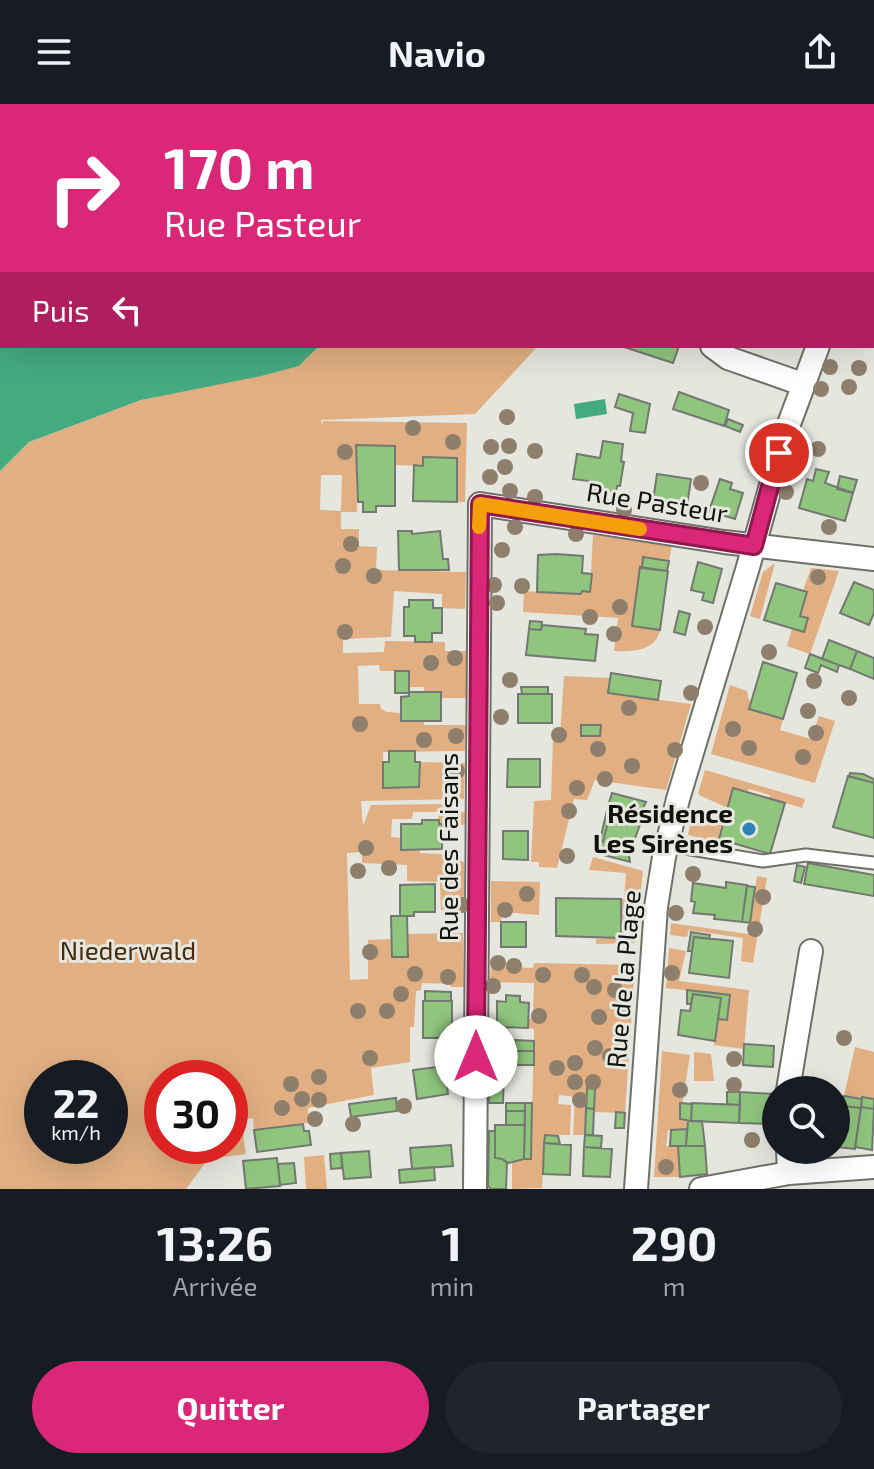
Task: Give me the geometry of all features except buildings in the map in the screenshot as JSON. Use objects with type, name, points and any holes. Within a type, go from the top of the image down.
[{"type":"street","points":[[715,348],[728,358],[802,384]]},
{"type":"street","name":"Rue de la Plage","points":[[636,1189],[656,907],[667,845],[782,442],[817,348]]},
{"type":"street","name":"Rue Pasteur","points":[[480,504],[754,546],[874,559]]},
{"type":"street","name":"Rue des Faisans","points":[[475,1189],[480,504]]},
{"type":"street","points":[[790,1076],[811,951]]},
{"type":"street","points":[[789,1164],[789,1173]]},
{"type":"street","points":[[701,1189],[789,1173],[874,1167]]},
{"type":"lane","points":[[667,845],[763,861],[806,855],[874,863]]},
{"type":"green space","name":"Niederwald","points":[[317,348],[536,348],[475,414],[321,420],[322,426],[323,421],[467,423],[465,502],[457,502],[457,458],[424,457],[423,466],[395,465],[395,446],[356,445],[357,512],[341,512],[341,529],[359,529],[359,546],[377,547],[376,570],[466,572],[465,609],[442,608],[442,594],[394,591],[391,637],[343,639],[343,653],[384,652],[385,641],[445,642],[445,651],[466,651],[466,698],[441,698],[441,692],[424,692],[424,687],[409,687],[408,671],[380,671],[379,665],[358,666],[359,704],[380,704],[381,709],[387,712],[401,713],[402,721],[424,721],[424,725],[466,725],[465,751],[383,752],[384,788],[419,787],[420,762],[465,763],[464,799],[361,801],[363,826],[371,805],[443,804],[443,812],[465,812],[465,825],[439,824],[438,812],[413,812],[412,819],[392,819],[391,837],[401,838],[401,849],[419,849],[420,853],[440,854],[464,862],[465,909],[441,910],[440,882],[407,881],[407,865],[362,863],[362,852],[347,853],[350,980],[368,979],[368,940],[391,939],[392,957],[407,957],[407,934],[463,933],[464,987],[422,983],[421,990],[416,991],[414,1027],[410,1027],[410,1062],[371,1068],[374,1095],[308,1108],[308,1123],[254,1130],[253,1118],[248,1119],[248,1060],[144,1060],[144,1164],[204,1164],[186,1189],[0,1189],[0,471],[29,442],[141,400],[299,366]],"holes":[[[321,475],[342,475],[341,511],[320,510]]]},
{"type":"green space","points":[[593,535],[672,545],[669,561],[644,558],[632,626],[660,630],[658,637],[648,646],[614,651],[618,618],[523,612],[524,591],[590,592]]},
{"type":"green space","points":[[775,563],[760,619],[750,616],[763,572]]},
{"type":"green space","points":[[811,568],[839,571],[810,654],[787,646],[792,629],[804,632],[807,618],[800,616],[807,592],[803,591]]},
{"type":"green space","points":[[564,676],[610,678],[609,693],[691,704],[666,790],[595,780],[587,800],[574,799],[557,868],[539,867],[539,862],[531,862],[534,801],[551,800],[553,737],[560,736]]},
{"type":"green space","points":[[730,685],[747,691],[752,701],[750,709],[783,719],[780,730],[811,739],[819,716],[835,721],[815,783],[711,754]]},
{"type":"green space","points":[[705,770],[805,799],[802,808],[769,798],[770,795],[734,788],[728,808],[698,793]]},
{"type":"green space","points":[[696,813],[724,819],[719,839],[730,843],[729,846],[688,835],[692,815]]},
{"type":"green space","points":[[593,857],[643,871],[635,943],[596,944],[596,939],[621,937],[621,899],[624,899],[626,873],[589,870]]},
{"type":"green space","points":[[757,876],[767,878],[753,963],[741,961],[743,938],[689,930],[687,937],[670,935],[671,923],[748,934]]},
{"type":"green space","points":[[491,881],[540,882],[539,915],[502,912],[501,922],[491,922]]},
{"type":"green space","points":[[669,948],[686,951],[679,981],[749,990],[744,1049],[714,1045],[718,1019],[727,1020],[730,995],[666,988]]},
{"type":"green space","points":[[534,963],[635,965],[625,1113],[594,1112],[595,1089],[587,1088],[585,1135],[573,1135],[575,1097],[559,1095],[558,1104],[571,1105],[570,1135],[545,1135],[542,1188],[512,1189],[512,1163],[516,1159],[531,1158],[534,1029],[528,1028],[529,1019],[533,1018],[534,983],[490,982],[491,966],[533,968]]},
{"type":"green space","points":[[855,1047],[874,1052],[874,1099],[850,1097],[848,1076]]},
{"type":"green space","points":[[662,1051],[690,1055],[680,1118],[688,1119],[687,1129],[668,1130],[666,1146],[678,1146],[680,1177],[654,1177]]},
{"type":"green space","points":[[694,1052],[711,1054],[714,1081],[694,1081]]},
{"type":"green space","points":[[324,1155],[327,1189],[306,1189],[304,1157]]},
{"type":"shaded area","points":[[0,348],[317,348],[299,366],[141,400],[29,442],[0,471]]},
{"type":"shaded area","points":[[605,399],[607,414],[576,419],[574,404]]},
{"type":"slow traffic","points":[[479,527],[480,504],[640,529]]},
{"type":"place","name":"Résidence Les Sirènes","points":[[749,829]]},
{"type":"route","points":[[476,1057],[480,504],[754,546],[779,453]]}]
